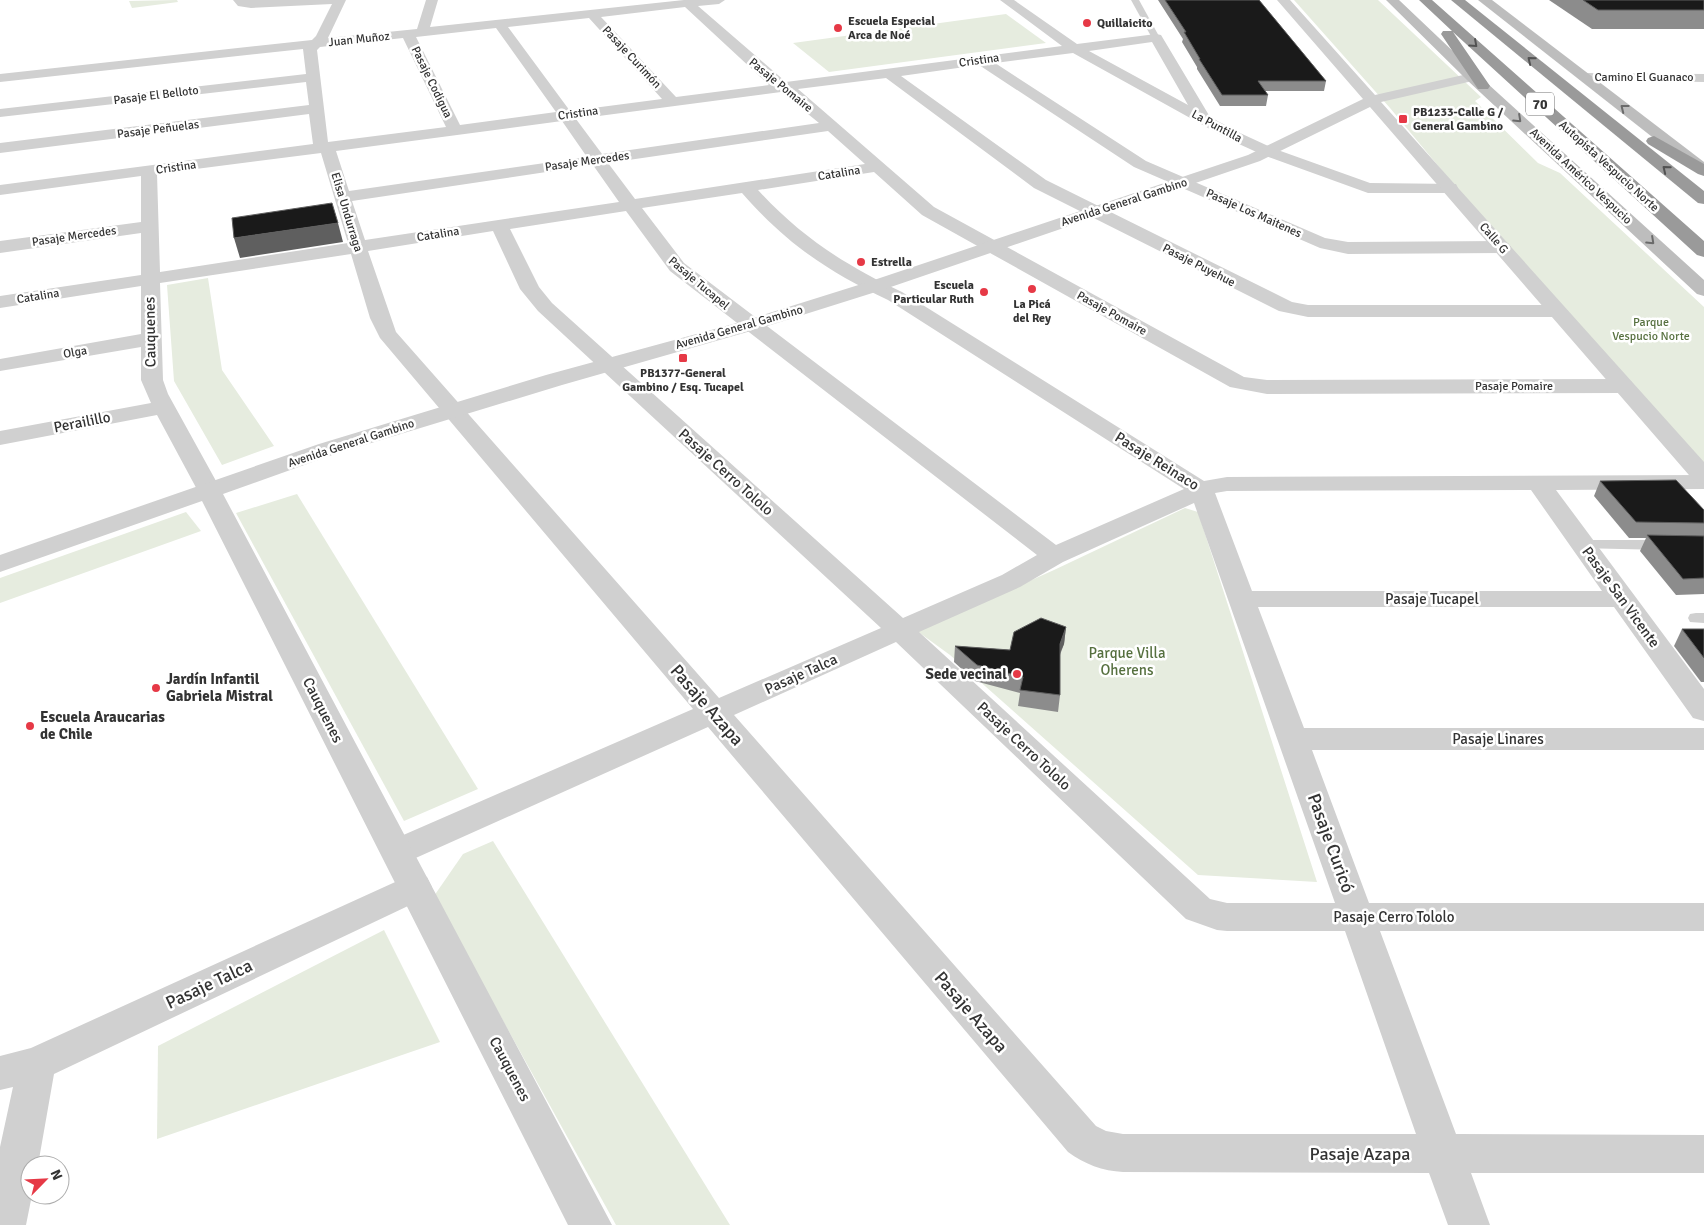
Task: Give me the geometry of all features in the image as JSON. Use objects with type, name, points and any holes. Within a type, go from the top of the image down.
[{"type":"highway","points":[[1425,0],[1478,81]]},
{"type":"highway","name":"Autopista Vespucio Norte","points":[[1425,0],[1704,251]]},
{"type":"highway","name":"70","points":[[1457,0],[1704,199]]},
{"type":"highway","points":[[1569,90],[1704,170]]},
{"type":"main road","name":"Avenida Américo Vespucio","points":[[1392,0],[1704,290]]},
{"type":"main road","points":[[1484,0],[1704,170]]},
{"type":"street","points":[[239,0],[242,3],[251,4],[340,0]]},
{"type":"street","name":"Elisa Undurraga","points":[[340,0],[322,38],[310,49],[320,143],[328,152],[380,318],[387,334],[452,411]]},
{"type":"street","points":[[415,33],[432,0]]},
{"type":"street","points":[[569,0],[576,15]]},
{"type":"street","name":"Juan Muñoz","points":[[0,78],[592,14],[668,2],[687,3],[719,0]]},
{"type":"street","name":"La Puntilla","points":[[1006,0],[1074,47],[1234,136],[1269,152],[1368,188],[1450,188]]},
{"type":"street","name":"Calle G","points":[[1283,0],[1704,477]]},
{"type":"street","name":"Pasaje Pomaire","points":[[687,3],[776,83],[791,91],[928,211],[1220,374],[1247,385],[1267,388],[1623,386]]},
{"type":"street","name":"Pasaje Curimón","points":[[592,14],[672,101]]},
{"type":"street","name":"Pasaje Tucapel","points":[[500,24],[677,267],[1054,556]]},
{"type":"street","name":"Pasaje Codigua","points":[[415,33],[455,130]]},
{"type":"street","points":[[1156,38],[1204,119]]},
{"type":"street","name":"Cristina","points":[[0,190],[1074,47],[1156,38]]},
{"type":"street","name":"Pasaje Los Maitenes","points":[[980,60],[1140,164],[1332,246],[1348,248],[1502,247]]},
{"type":"street","name":"Pasaje Puyehue","points":[[887,72],[1034,180],[1279,305],[1293,309],[1556,311]]},
{"type":"street","name":"Pasaje El Belloto","points":[[0,113],[312,77]]},
{"type":"street","name":"Camino El Guanaco","points":[[1585,77],[1704,78]]},
{"type":"street","name":"Avenida General Gambino","points":[[0,564],[319,452],[607,364],[751,325],[875,286],[1269,152],[1373,100],[1478,81]]},
{"type":"street","name":"Pasaje Peñuelas","points":[[0,148],[316,109]]},
{"type":"street","name":"Pasaje Mercedes","points":[[343,197],[831,126]]},
{"type":"street","name":"Catalina","points":[[0,302],[877,167]]},
{"type":"street","name":"Cauquenes","points":[[149,170],[149,279],[152,380],[164,407],[591,1225]]},
{"type":"street","name":"Pasaje Reinaco","points":[[746,187],[775,219],[798,239],[853,276],[895,296],[1202,490],[1227,484],[1704,482]]},
{"type":"street","name":"Pasaje Cerro Tololo","points":[[499,225],[534,296],[900,630],[1198,909],[1208,914],[1226,917],[1704,917]]},
{"type":"street","name":"Pasaje Mercedes","points":[[0,247],[149,226]]},
{"type":"street","name":"Olga","points":[[0,365],[150,339]]},
{"type":"street","name":"Perailillo","points":[[0,438],[164,407]]},
{"type":"street","name":"Pasaje Azapa","points":[[452,411],[1071,1128],[1082,1139],[1096,1148],[1109,1153],[1123,1154],[1704,1154]]},
{"type":"street","name":"Pasaje San Vicente","points":[[1538,483],[1704,711]]},
{"type":"street","name":"Pasaje Talca","points":[[397,852],[1011,582],[1054,556],[1202,490]]},
{"type":"street","name":"Pasaje Curicó","points":[[1202,490],[1469,1225]]},
{"type":"street","name":"Pasaje Tucapel","points":[[1242,599],[1622,599]]},
{"type":"street","name":"Pasaje Linares","points":[[1292,739],[1704,739]]},
{"type":"street","name":"Pasaje Talca","points":[[19,1068],[415,888]]},
{"type":"street","points":[[5,1225],[19,1068]]},
{"type":"lane","points":[[1135,0],[1156,38]]},
{"type":"lane","points":[[1583,545],[1677,545]]},
{"type":"green space","points":[[177,0],[178,2],[132,8],[129,1]]},
{"type":"green space","name":"Parque Vespucio Norte","points":[[1294,0],[1378,0],[1481,97],[1475,101],[1538,163],[1560,173],[1704,307],[1704,468],[1489,227],[1390,108]]},
{"type":"green space","points":[[1006,14],[1046,43],[829,72],[793,43]]},
{"type":"green space","points":[[208,278],[222,370],[274,446],[222,465],[174,381],[167,285]]},
{"type":"green space","points":[[297,494],[478,789],[404,821],[236,513]]},
{"type":"green space","name":"Parque Villa Oherens","points":[[1185,508],[1198,512],[1317,882],[1198,875],[950,655],[917,631],[1054,570]]},
{"type":"green space","points":[[186,512],[201,531],[0,603],[0,578]]},
{"type":"green space","points":[[493,841],[730,1225],[616,1225],[434,896],[463,854]]},
{"type":"green space","points":[[384,930],[440,1042],[157,1139],[158,1046]]},
{"type":"building","points":[[1165,0],[1259,0],[1326,81],[1258,81],[1268,95],[1222,95],[1199,59],[1184,32],[1186,32]]},
{"type":"building","points":[[1583,0],[1704,0],[1704,10],[1598,10]]},
{"type":"building","points":[[332,203],[338,223],[234,238],[232,218]]},
{"type":"building","points":[[1676,480],[1704,510],[1704,523],[1636,522],[1600,481]]},
{"type":"building","points":[[1647,535],[1704,536],[1704,578],[1683,579]]},
{"type":"building","points":[[1041,618],[1066,627],[1060,644],[1060,695],[1020,690],[1023,677],[977,665],[955,646],[1010,650],[1014,632]]},
{"type":"building","points":[[1682,629],[1704,629],[1704,658]]},
{"type":"place","name":"Quillaicito","points":[[1087,23]]},
{"type":"place","name":"Escuela Especial Arca de Noé","points":[[838,28]]},
{"type":"place","name":"PB1233-Calle G / General Gambino","points":[[1403,119]]},
{"type":"place","name":"Estrella","points":[[861,262]]},
{"type":"place","name":"La Picá del Rey","points":[[1032,289]]},
{"type":"place","name":"Escuela Particular Ruth","points":[[984,292]]},
{"type":"place","name":"PB1377-General Gambino / Esq. Tucapel","points":[[683,358]]},
{"type":"place","name":"Sede vecinal","points":[[1017,674]]},
{"type":"place","name":"Jardín Infantil Gabriela Mistral","points":[[156,688]]},
{"type":"place","name":"Escuela Araucarias de Chile","points":[[30,726]]}]
